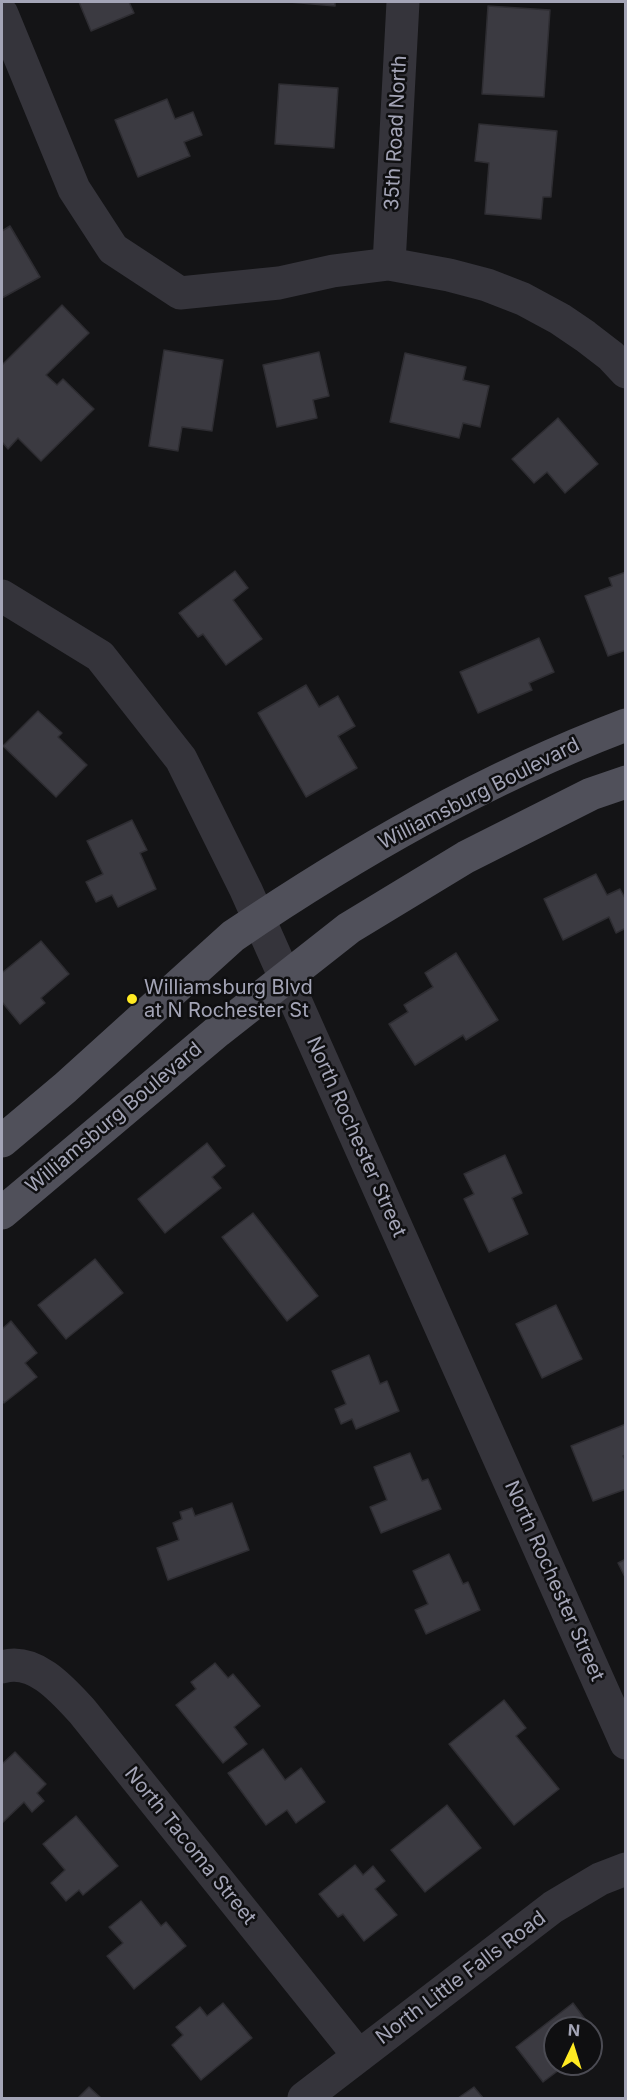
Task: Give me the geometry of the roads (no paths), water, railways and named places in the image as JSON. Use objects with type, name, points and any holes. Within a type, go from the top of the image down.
[{"type":"main road","name":"Williamsburg Boulevard","points":[[2,1141],[65,1088],[233,936],[259,918],[312,883],[416,821],[574,744],[626,725]]},
{"type":"main road","name":"Williamsburg Boulevard","points":[[2,1213],[218,1031],[349,928],[466,857],[591,794],[626,782]]},
{"type":"street","name":"35th Road North","points":[[389,264],[403,2]]},
{"type":"street","points":[[2,15],[74,189],[113,249],[180,293],[279,283],[389,264],[477,282],[523,299],[585,336],[611,356],[626,372]]},
{"type":"street","name":"North Rochester Street","points":[[2,596],[100,656],[181,759],[259,918],[626,1743]]},
{"type":"street","name":"North Tacoma Street","points":[[2,1667],[21,1665],[37,1671],[60,1687],[82,1711],[359,2056]]},
{"type":"street","name":"North Little Falls Road","points":[[304,2098],[554,1907],[600,1879],[626,1869]]},
{"type":"place","name":"Williamsburg Blvd at N Rochester St","points":[[132,999]]}]
